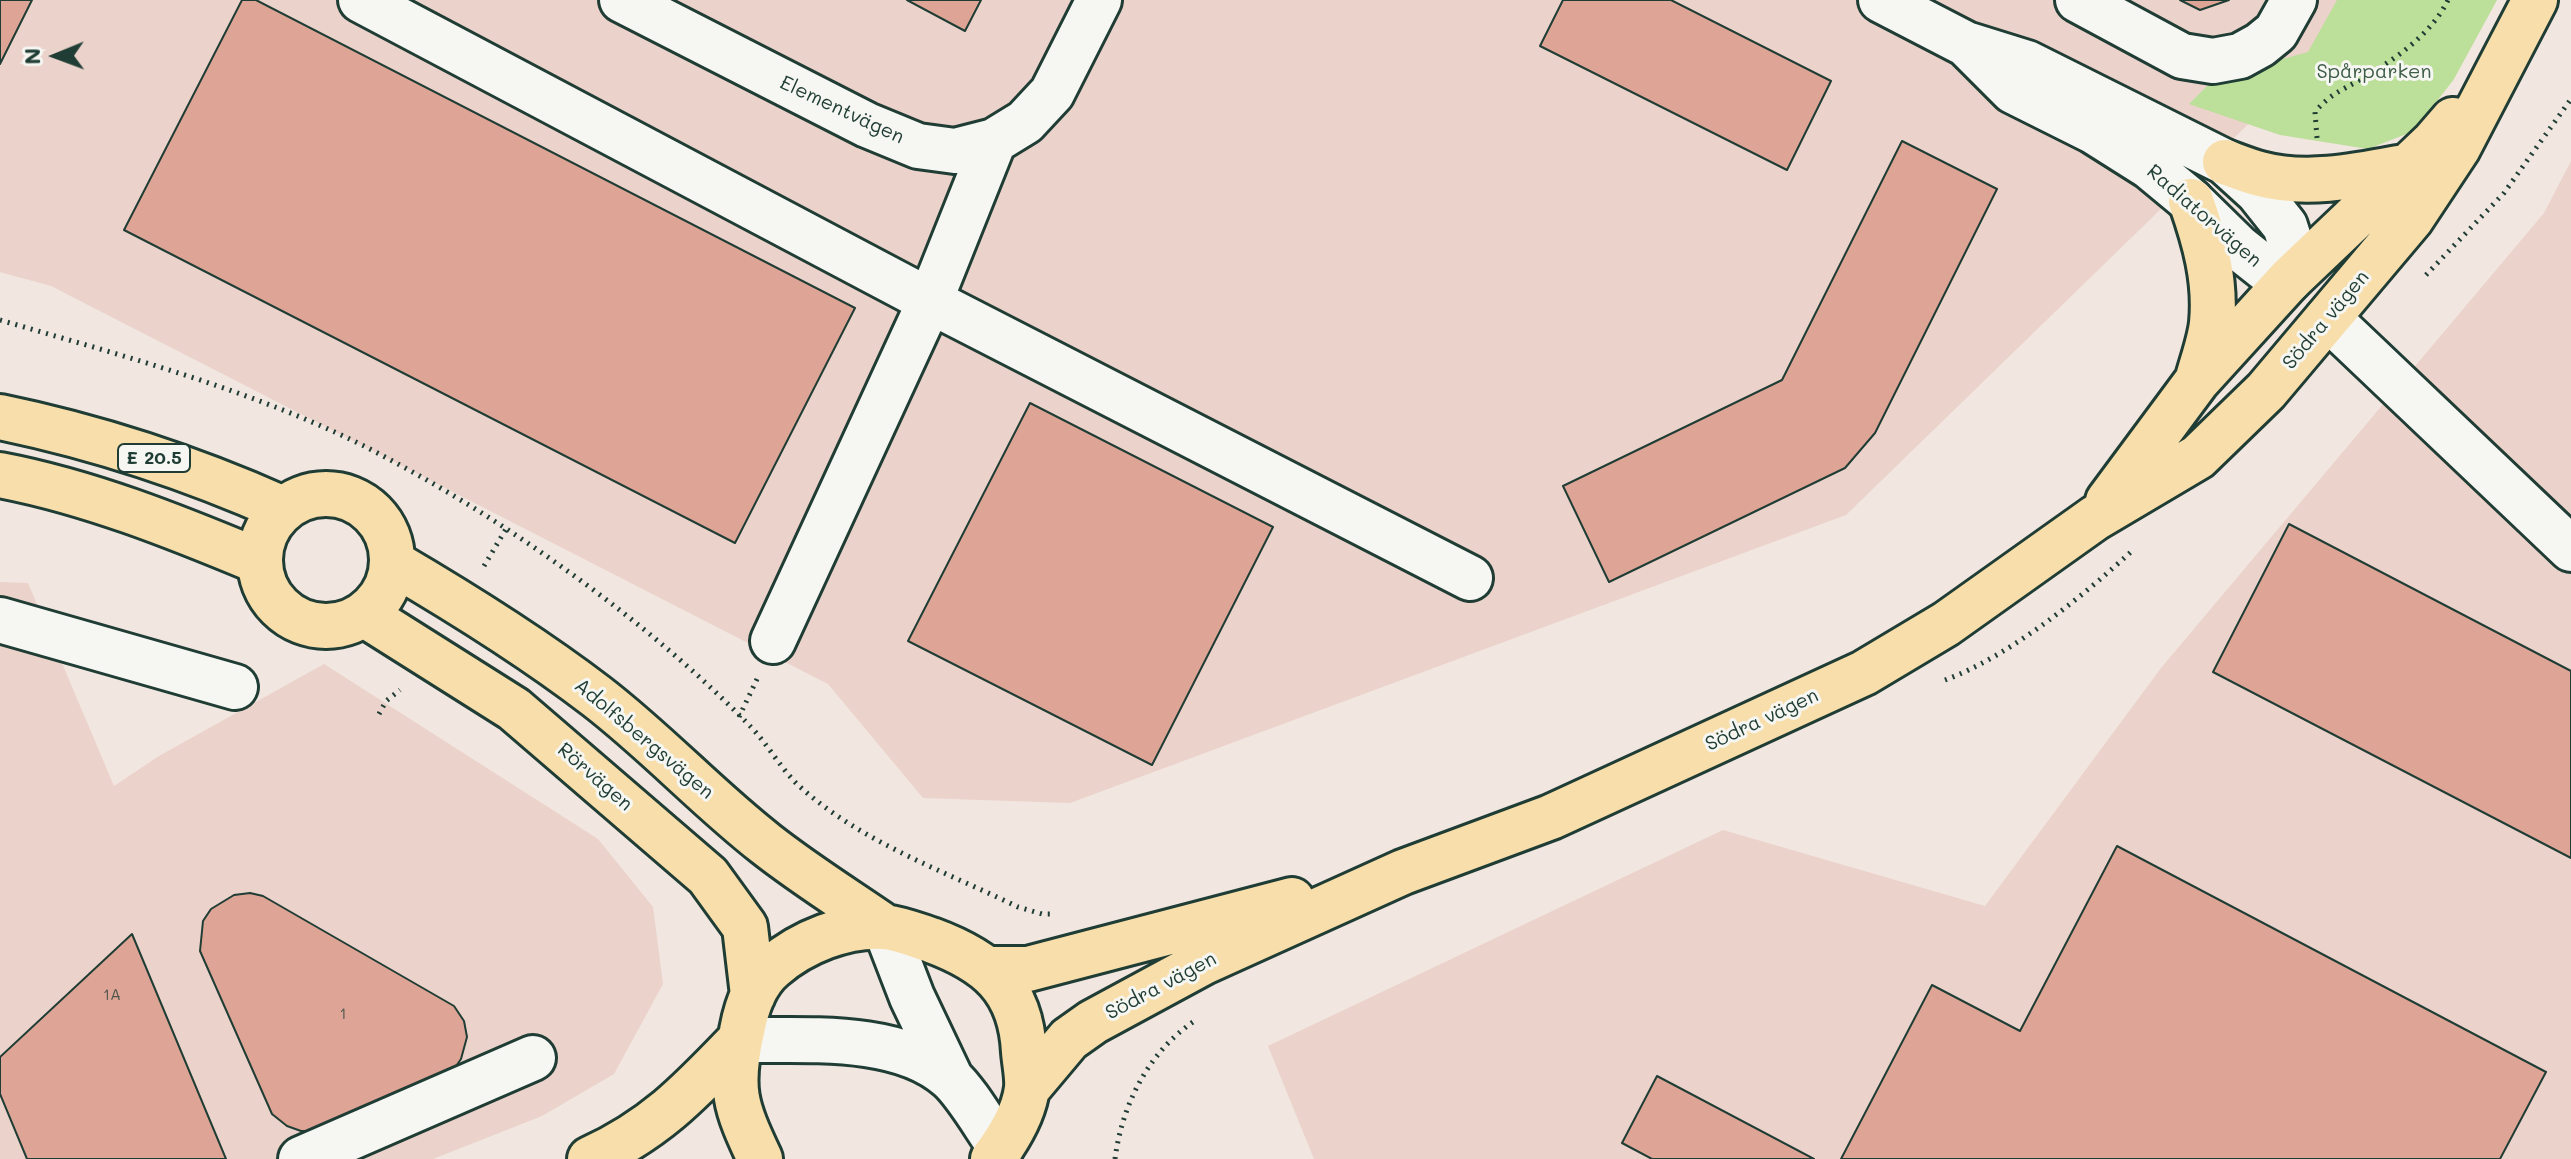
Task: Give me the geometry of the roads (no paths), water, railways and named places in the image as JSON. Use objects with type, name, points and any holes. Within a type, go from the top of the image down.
[{"type":"main road","name":"Södra vägen","points":[[1027,1089],[1069,1039],[1093,1022],[1204,962],[1403,872],[1551,817],[1864,673],[1946,624],[2095,518],[2198,457],[2266,391],[2411,219],[2458,148],[2535,0]]},
{"type":"main road","name":"Södra vägen","points":[[2095,518],[2197,381],[2289,280],[2434,142],[2499,67]]},
{"type":"main road","points":[[2225,162],[2260,174],[2290,179],[2362,175],[2409,166]]},
{"type":"main road","points":[[2191,201],[2203,235],[2213,290],[2212,326],[2197,381]]},
{"type":"main road","points":[[2289,280],[2328,318]]},
{"type":"main road","name":"E 20.5","points":[[0,417],[75,434],[159,459],[281,508]]},
{"type":"main road","points":[[0,475],[90,498],[170,525],[258,561]]},
{"type":"main road","points":[[316,492],[357,499],[383,524],[393,563],[385,592],[365,615],[332,627],[314,626],[294,620],[270,598],[258,561],[265,530],[281,508],[316,492]]},
{"type":"main road","name":"Adolfsbergsvägen","points":[[393,563],[512,636],[597,697],[765,844],[885,927]]},
{"type":"main road","name":"Rörvägen","points":[[365,615],[514,709],[708,876],[745,927],[753,995]]},
{"type":"main road","name":"Södra vägen","points":[[990,969],[1028,969],[1403,872]]},
{"type":"main road","points":[[760,1159],[739,1112],[734,1085],[746,1011],[771,968],[813,942],[857,927],[885,927],[951,947],[990,969],[1008,994],[1019,1016],[1024,1039],[1027,1089],[1018,1117],[999,1155]]},
{"type":"main road","points":[[590,1159],[620,1145],[666,1115],[740,1040]]},
{"type":"street","points":[[361,0],[930,301],[1470,578]]},
{"type":"street","name":"Elementvägen","points":[[622,0],[867,125],[918,146],[955,151],[994,141],[1025,122],[1052,93],[1099,0]]},
{"type":"street","name":"Radiatorvägen","points":[[1881,0],[1966,44],[2027,63],[2225,162],[2258,192],[2285,226],[2292,248],[2289,280],[2267,270],[2238,247],[2191,201],[2150,167],[2104,138],[2013,91],[1966,44]]},
{"type":"street","points":[[2078,0],[2182,56],[2213,61],[2240,56],[2260,45],[2276,32],[2294,0]]},
{"type":"street","points":[[773,641],[930,301],[994,141]]},
{"type":"street","points":[[2328,318],[2571,549]]},
{"type":"street","points":[[0,620],[235,687]]},
{"type":"street","points":[[885,927],[912,997],[951,1079],[999,1155]]},
{"type":"street","points":[[740,1040],[850,1042],[918,1057],[951,1079]]},
{"type":"street","points":[[301,1159],[533,1058]]},
{"type":"park label","name":"Spårparken","points":[[2374,72]]}]
